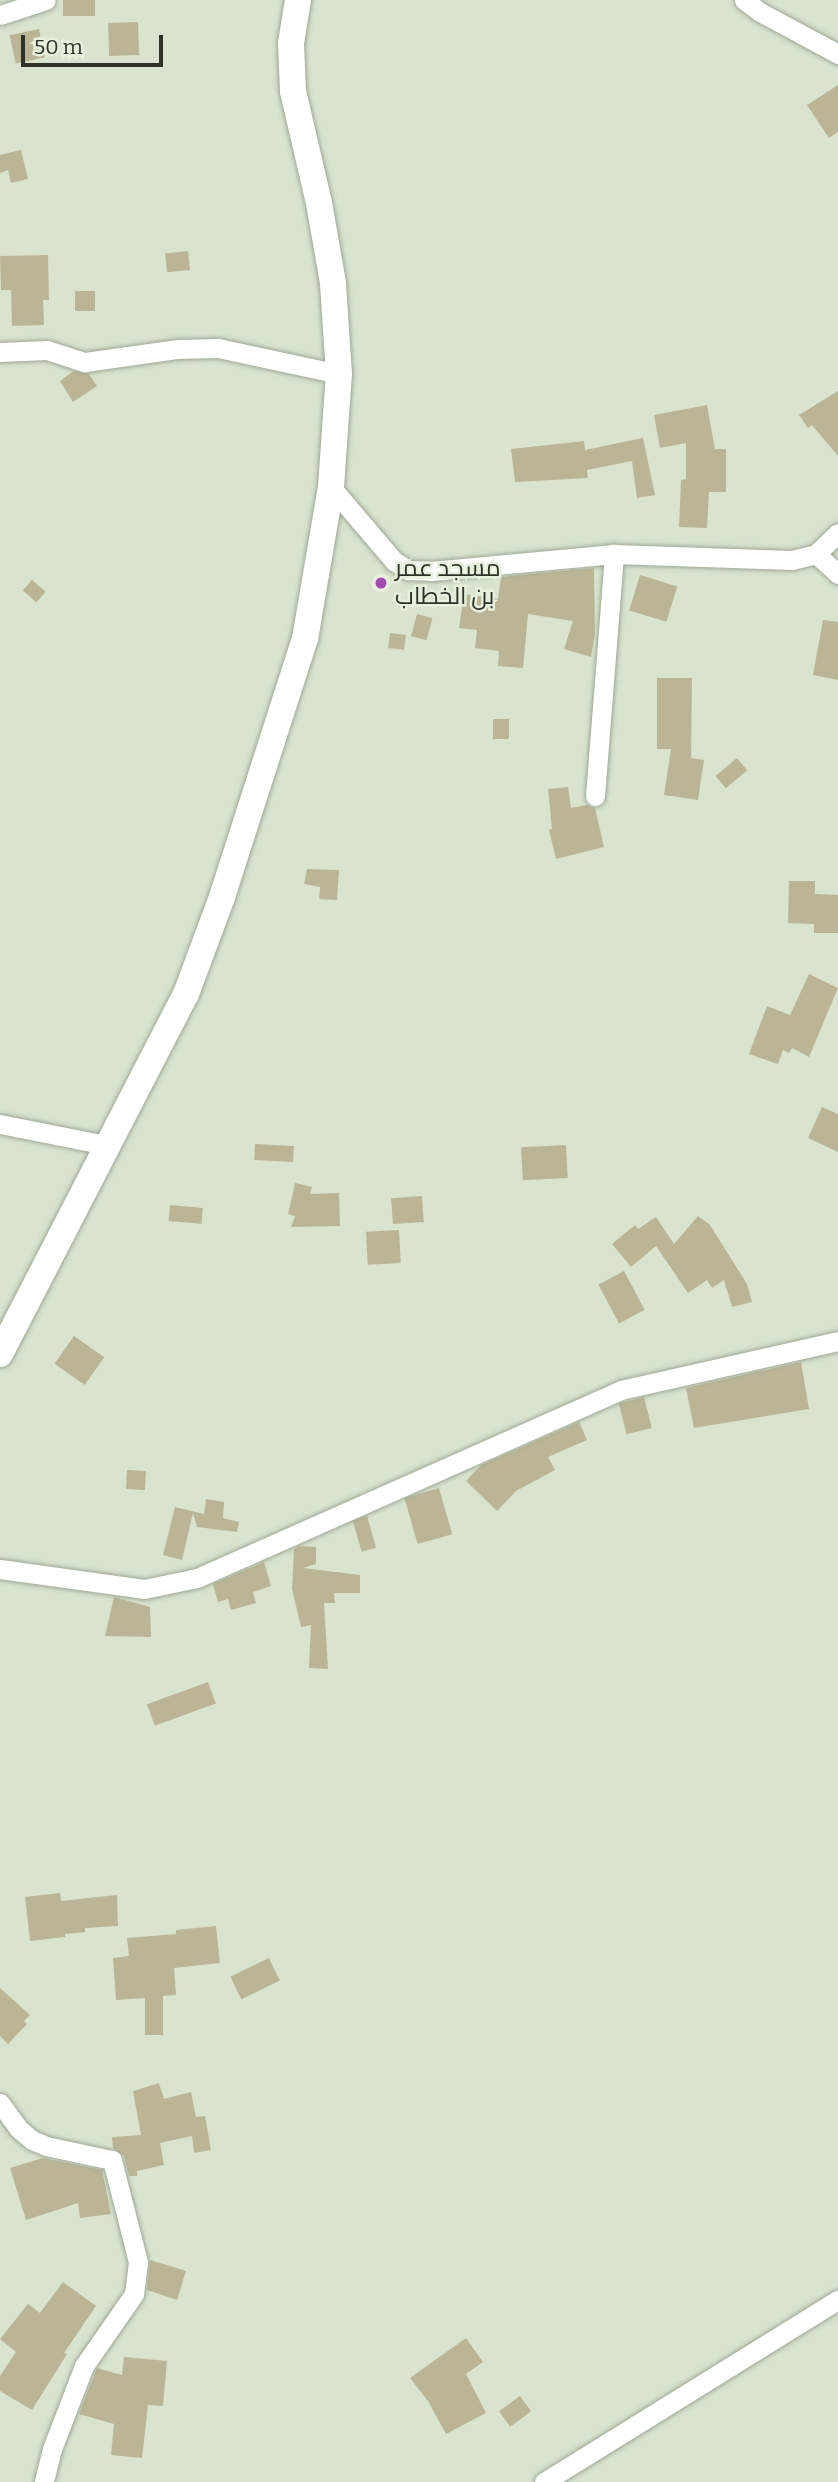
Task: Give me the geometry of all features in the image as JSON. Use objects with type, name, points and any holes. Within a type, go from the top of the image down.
[{"type":"main road","points":[[0,1354],[186,994],[222,897],[305,639],[331,487],[339,374],[333,283],[319,203],[293,91],[291,43],[298,0]]},
{"type":"street","points":[[0,15],[46,0]]},
{"type":"street","points":[[744,0],[760,12],[838,54]]},
{"type":"street","points":[[0,352],[47,350],[85,362],[178,349],[218,348],[339,374]]},
{"type":"street","points":[[331,487],[394,561],[408,570],[431,571],[614,554],[792,560],[816,554],[838,533]]},
{"type":"street","points":[[595,796],[614,554]]},
{"type":"street","points":[[816,554],[838,573]]},
{"type":"street","points":[[0,1124],[106,1145]]},
{"type":"street","points":[[0,1569],[144,1589],[197,1578],[621,1390],[838,1341]]},
{"type":"street","points":[[0,2103],[19,2129],[32,2140],[46,2146],[111,2160],[138,2262],[134,2294],[84,2366],[52,2449],[44,2482]]},
{"type":"street","points":[[544,2482],[838,2300]]},
{"type":"building","points":[[63,0],[95,0],[95,16],[63,16]]},
{"type":"building","points":[[138,22],[139,55],[109,56],[108,23]]},
{"type":"building","points":[[39,29],[45,57],[16,64],[10,35]]},
{"type":"building","points":[[838,85],[838,132],[829,138],[807,105]]},
{"type":"building","points":[[21,150],[28,179],[11,183],[8,170],[0,173],[0,155]]},
{"type":"building","points":[[188,251],[190,270],[167,272],[165,253]]},
{"type":"building","points":[[48,255],[49,300],[43,300],[44,325],[12,326],[11,290],[1,290],[0,256]]},
{"type":"building","points":[[75,291],[95,291],[95,311],[75,311]]},
{"type":"building","points":[[74,371],[89,374],[97,386],[73,402],[60,381]]},
{"type":"building","points":[[838,391],[838,456],[812,425],[808,428],[799,415]]},
{"type":"building","points":[[707,405],[715,449],[726,449],[726,492],[709,492],[707,528],[679,527],[681,480],[686,479],[686,443],[660,448],[654,415]]},
{"type":"building","points":[[643,438],[655,495],[637,498],[632,461],[587,470],[588,478],[515,482],[511,449],[584,441],[585,450]]},
{"type":"building","points":[[594,568],[595,633],[591,657],[564,649],[573,621],[528,614],[523,668],[498,666],[499,651],[475,648],[477,630],[459,628],[464,594],[498,599],[501,577]]},
{"type":"building","points":[[640,575],[677,586],[666,622],[629,610]]},
{"type":"building","points":[[32,580],[46,592],[36,602],[23,591]]},
{"type":"building","points":[[417,614],[432,618],[427,640],[411,636]]},
{"type":"building","points":[[823,620],[838,622],[838,680],[813,675]]},
{"type":"building","points":[[390,633],[406,635],[404,650],[388,648]]},
{"type":"building","points":[[657,678],[692,678],[691,758],[704,760],[698,800],[664,795],[671,749],[657,749]]},
{"type":"building","points":[[493,719],[509,719],[509,739],[493,739]]},
{"type":"building","points":[[737,758],[747,770],[726,788],[716,776]]},
{"type":"building","points":[[568,787],[571,808],[587,805],[595,808],[604,847],[556,859],[549,830],[552,829],[548,789]]},
{"type":"building","points":[[307,869],[339,870],[337,900],[319,899],[320,887],[304,884]]},
{"type":"building","points":[[789,881],[815,881],[815,894],[838,895],[838,933],[814,933],[814,924],[788,923]]},
{"type":"building","points":[[809,974],[838,988],[809,1057],[792,1048],[789,1053],[783,1050],[778,1064],[749,1054],[767,1006],[790,1015]]},
{"type":"building","points":[[822,1107],[838,1114],[838,1152],[808,1138]]},
{"type":"building","points":[[255,1144],[294,1146],[293,1162],[254,1160]]},
{"type":"building","points":[[566,1145],[568,1178],[523,1180],[521,1147]]},
{"type":"building","points":[[295,1183],[312,1187],[310,1194],[339,1193],[340,1226],[291,1227],[295,1216],[288,1214]]},
{"type":"building","points":[[422,1196],[424,1222],[393,1224],[391,1198]]},
{"type":"building","points":[[170,1205],[203,1208],[201,1224],[169,1221]]},
{"type":"building","points":[[698,1216],[710,1225],[747,1284],[752,1302],[732,1307],[724,1280],[712,1288],[707,1280],[688,1293],[656,1246],[631,1267],[612,1244],[635,1225],[638,1229],[656,1217],[674,1244]]},
{"type":"building","points":[[399,1230],[401,1263],[368,1265],[366,1232]]},
{"type":"building","points":[[624,1271],[645,1310],[619,1323],[598,1285]]},
{"type":"building","points":[[74,1336],[104,1357],[85,1385],[54,1364]]},
{"type":"building","points":[[801,1362],[809,1409],[694,1428],[686,1388]]},
{"type":"building","points":[[644,1397],[652,1428],[627,1434],[619,1403]]},
{"type":"building","points":[[579,1422],[587,1440],[548,1457],[555,1470],[516,1491],[497,1511],[466,1481],[481,1465]]},
{"type":"building","points":[[127,1470],[146,1471],[145,1490],[126,1489]]},
{"type":"building","points":[[439,1488],[452,1534],[418,1544],[404,1498]]},
{"type":"building","points":[[206,1499],[224,1502],[223,1518],[239,1522],[237,1532],[197,1527],[193,1513],[182,1560],[163,1555],[175,1507],[204,1514]]},
{"type":"building","points":[[367,1516],[376,1548],[362,1552],[353,1520]]},
{"type":"building","points":[[299,1546],[316,1547],[316,1564],[303,1568],[360,1575],[360,1593],[334,1593],[335,1603],[324,1603],[328,1669],[309,1668],[311,1625],[301,1627],[292,1589],[294,1549]]},
{"type":"building","points":[[264,1562],[271,1586],[253,1592],[256,1603],[231,1610],[228,1599],[218,1602],[213,1584]]},
{"type":"building","points":[[114,1597],[150,1607],[151,1637],[105,1636]]},
{"type":"building","points":[[208,1682],[216,1704],[155,1726],[147,1704]]},
{"type":"building","points":[[60,1893],[61,1901],[117,1895],[118,1926],[85,1928],[85,1932],[65,1934],[65,1937],[30,1941],[25,1897]]},
{"type":"building","points":[[216,1926],[220,1963],[174,1968],[176,1995],[163,1996],[163,2035],[145,2035],[145,1998],[116,2000],[113,1958],[129,1956],[127,1938],[176,1934],[176,1930]]},
{"type":"building","points":[[269,1958],[280,1980],[241,1999],[230,1977]]},
{"type":"building","points":[[0,1988],[30,2015],[24,2021],[27,2024],[8,2044],[0,2036]]},
{"type":"building","points":[[159,2083],[164,2099],[191,2092],[196,2117],[205,2116],[211,2150],[194,2153],[192,2136],[160,2143],[164,2165],[137,2171],[137,2176],[129,2176],[124,2156],[113,2148],[112,2137],[141,2135],[133,2091]]},
{"type":"building","points":[[43,2158],[102,2170],[111,2214],[80,2218],[78,2203],[26,2220],[10,2168]]},
{"type":"building","points":[[150,2260],[186,2271],[177,2300],[147,2290]]},
{"type":"building","points":[[63,2282],[96,2306],[64,2353],[67,2354],[32,2410],[0,2391],[0,2376],[16,2352],[0,2339],[28,2304],[40,2313]]},
{"type":"building","points":[[466,2338],[483,2362],[466,2374],[486,2413],[446,2434],[428,2401],[410,2378]]},
{"type":"building","points":[[124,2357],[167,2361],[163,2406],[148,2405],[142,2458],[111,2455],[114,2424],[79,2414],[97,2368],[122,2375]]},
{"type":"building","points":[[520,2396],[531,2411],[510,2427],[499,2411]]},
{"type":"place","name":"مسجد عمر بن الخطاب","points":[[381,583]]}]
